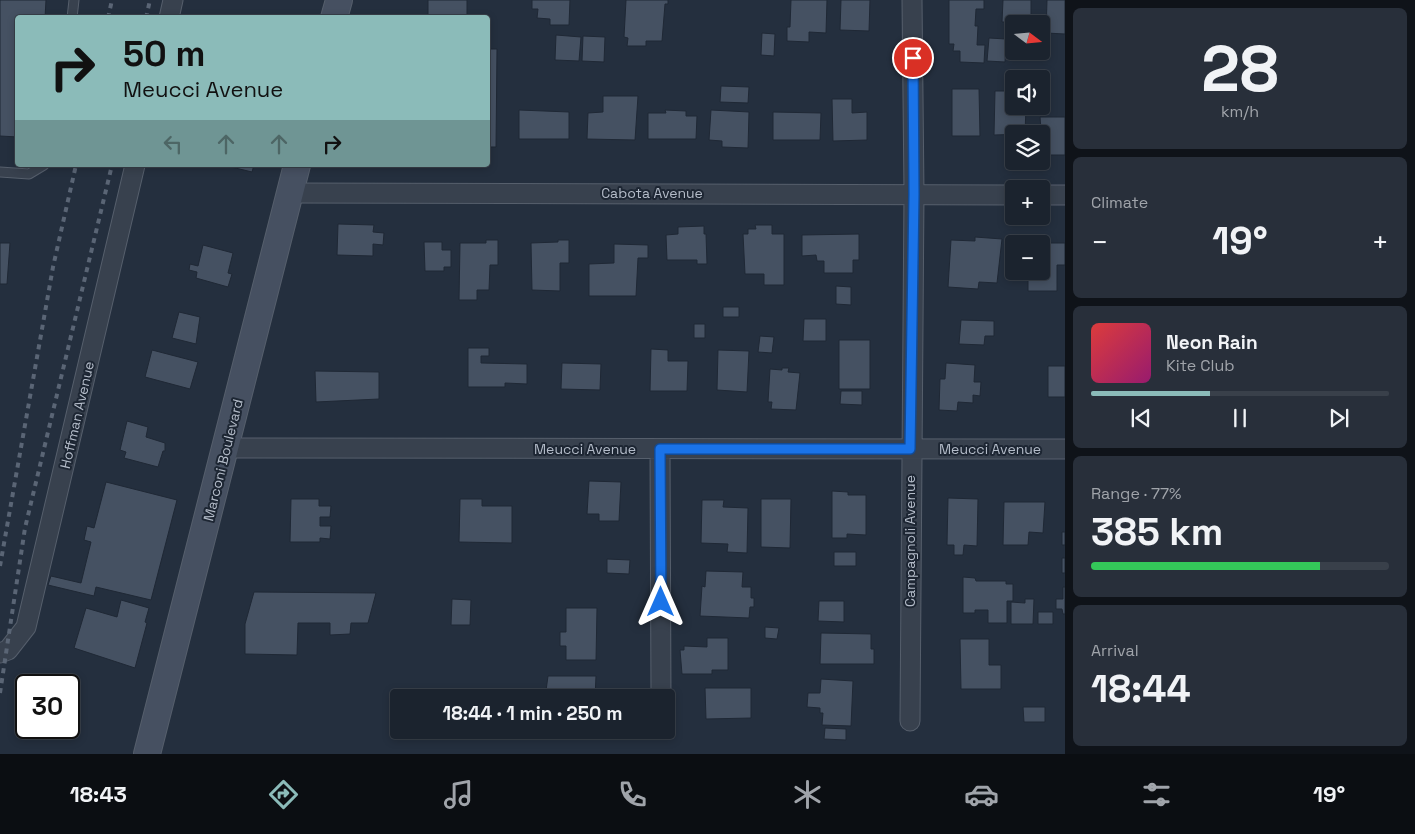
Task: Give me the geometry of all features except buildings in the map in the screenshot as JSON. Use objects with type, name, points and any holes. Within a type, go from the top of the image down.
[{"type":"street","points":[[171,15],[174,0]]},
{"type":"street","points":[[335,15],[339,0]]},
{"type":"street","name":"Campagnoli Avenue","points":[[910,721],[910,449],[914,194],[912,0]]},
{"type":"street","name":"Hoffman Avenue","points":[[0,652],[8,650],[26,627],[136,167]]},
{"type":"street","name":"Marconi Boulevard","points":[[147,754],[296,167]]},
{"type":"street","name":"Cabota Avenue","points":[[290,193],[1005,195]]},
{"type":"street","points":[[1050,195],[1065,195]]},
{"type":"street","name":"Meucci Avenue","points":[[226,448],[1065,449]]},
{"type":"street","points":[[660,449],[661,689]]},
{"type":"lane","points":[[72,15],[74,0]]},
{"type":"lane","points":[[0,172],[29,174],[41,167]]},
{"type":"railway","points":[[109,15],[112,0]]},
{"type":"railway","points":[[147,15],[150,0]]},
{"type":"railway","points":[[0,566],[53,267],[76,167]]},
{"type":"railway","points":[[0,693],[25,528],[112,167]]},
{"type":"route","points":[[661,602],[660,449],[910,449],[914,194],[913,58]]}]
